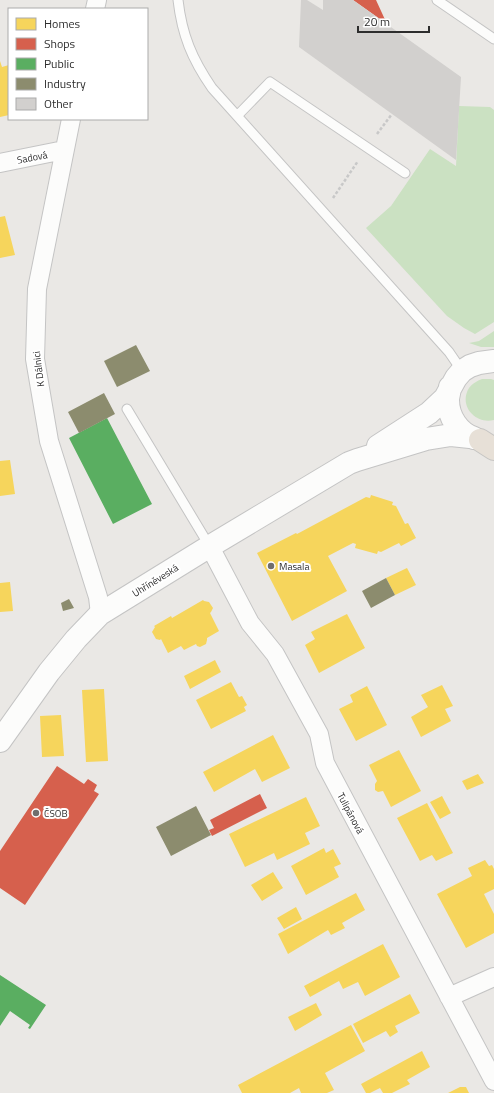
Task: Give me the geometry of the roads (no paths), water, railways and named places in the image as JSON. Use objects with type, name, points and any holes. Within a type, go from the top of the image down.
[{"type":"street","name":"K Dálnici","points":[[71,120],[37,289],[35,359],[49,441],[98,597],[100,614]]},
{"type":"street","name":"Sadová","points":[[0,163],[64,150]]},
{"type":"street","points":[[353,461],[429,413],[445,398],[456,379],[470,366],[479,363],[493,362]]},
{"type":"street","points":[[456,379],[448,400],[449,409],[453,420],[460,430],[485,441]]},
{"type":"street","points":[[353,461],[426,439],[451,435],[485,441]]},
{"type":"street","name":"Uhříněveská","points":[[0,741],[49,672],[76,639],[100,614],[353,461]]},
{"type":"street","name":"Tulipánová","points":[[210,547],[250,623],[275,654],[319,734],[325,764],[494,1081]]},
{"type":"street","points":[[449,997],[494,977]]},
{"type":"lane","points":[[178,0],[185,36],[201,72],[212,88],[449,352],[456,379]]},
{"type":"lane","points":[[437,0],[494,39]]},
{"type":"lane","points":[[237,116],[270,82],[405,173]]},
{"type":"lane","points":[[128,409],[210,547]]},
{"type":"place","name":"Masala","points":[[271,566]]},
{"type":"place","name":"ČSOB","points":[[36,813]]}]
